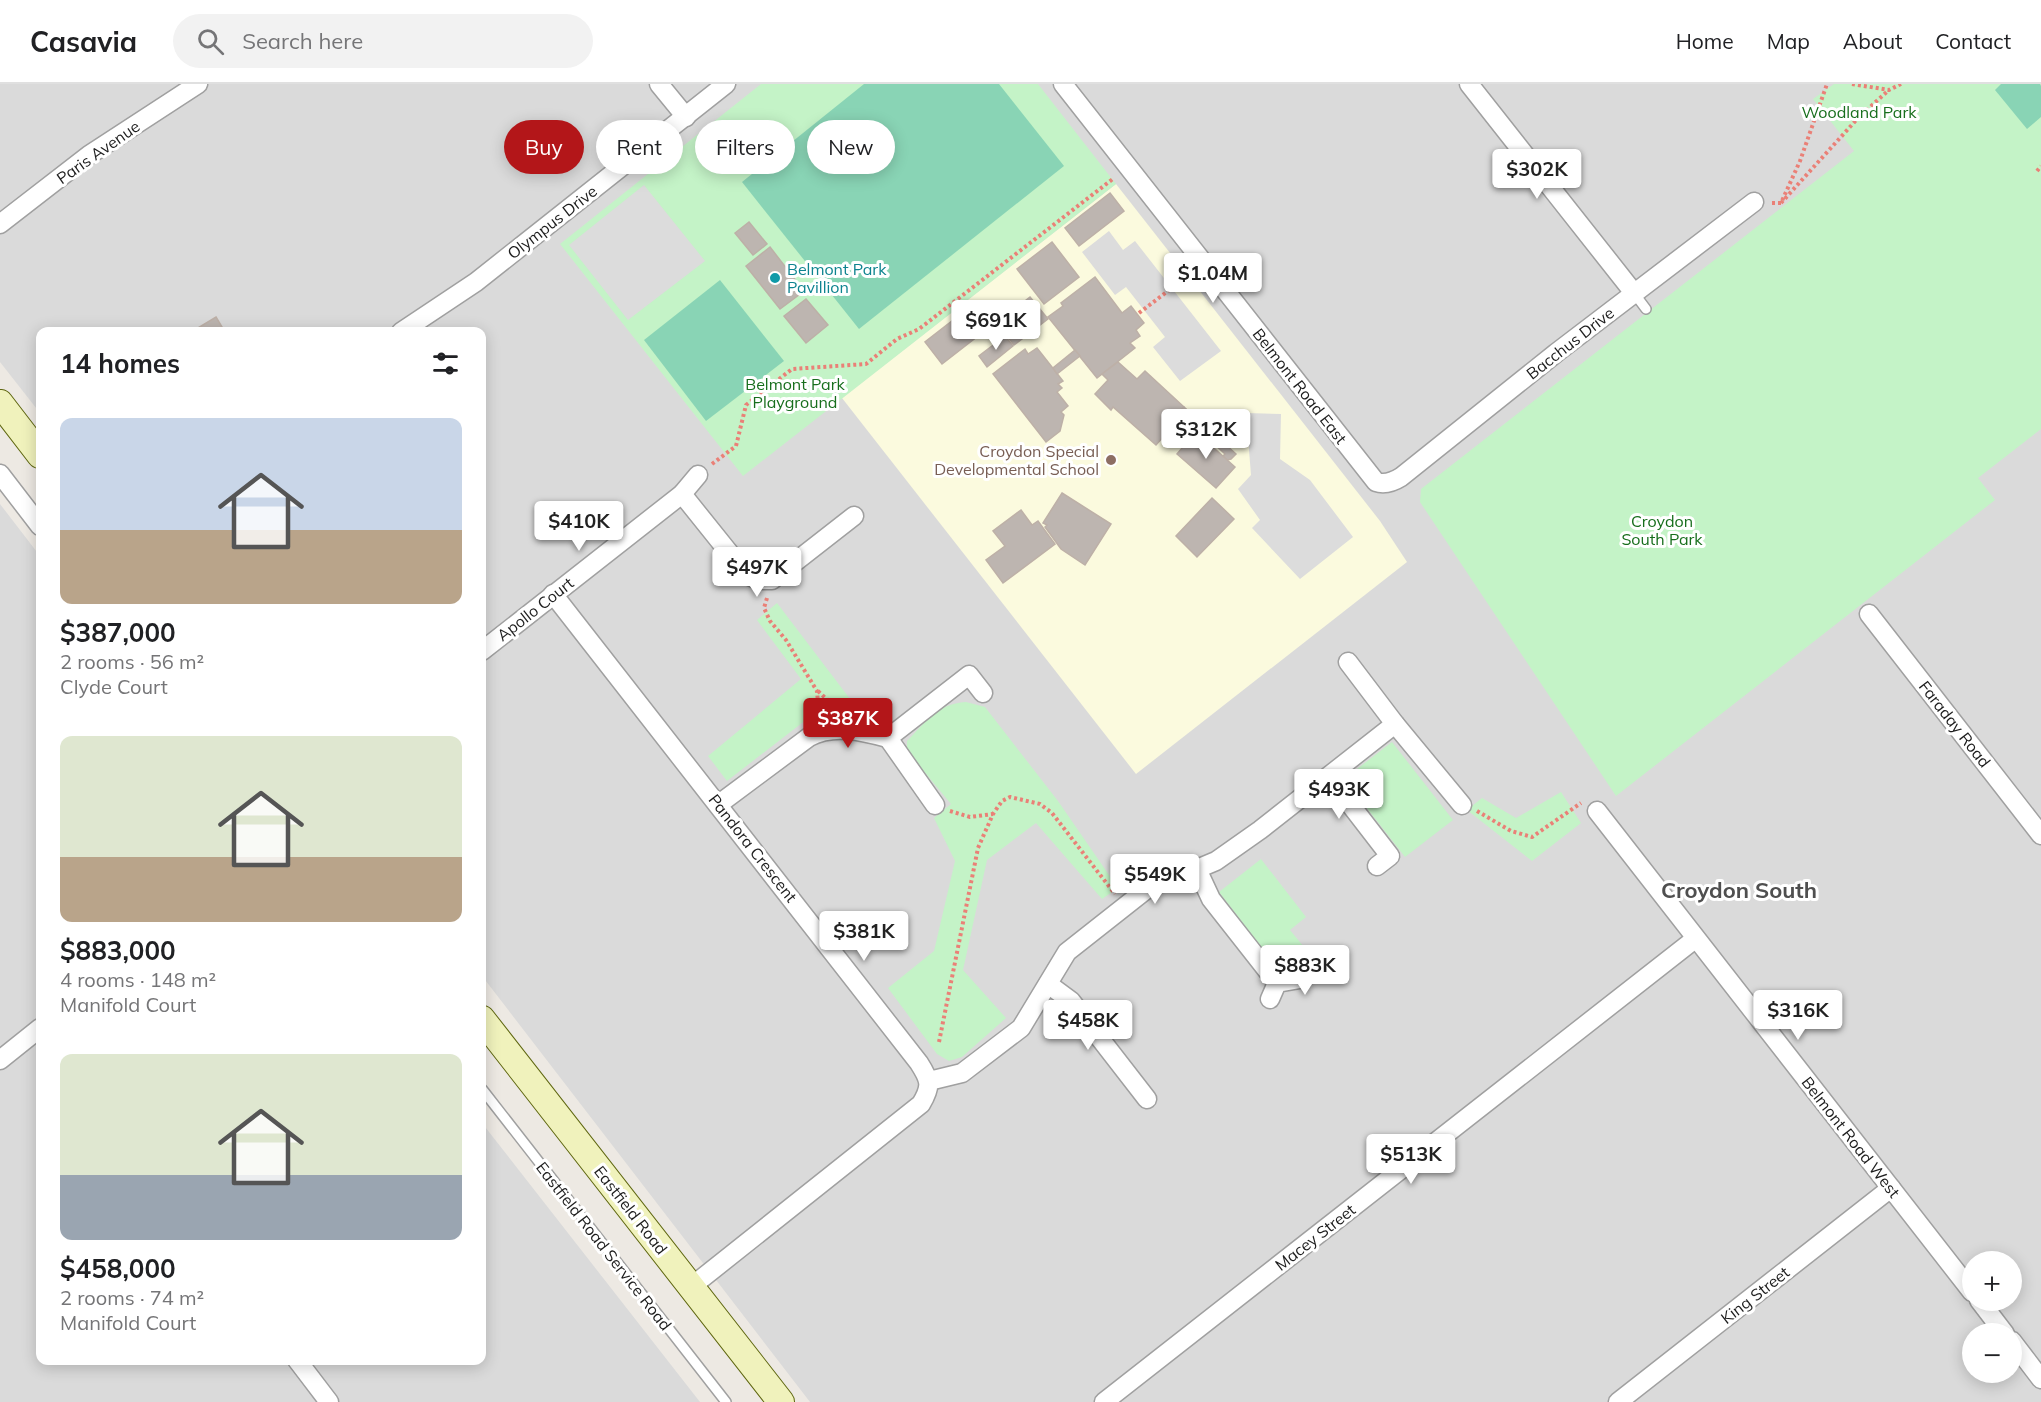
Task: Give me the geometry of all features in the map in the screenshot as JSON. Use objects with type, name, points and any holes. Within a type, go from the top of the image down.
[{"type":"main road","points":[[0,403],[36,450]]},
{"type":"main road","name":"Eastfield Road","points":[[486,1023],[781,1402]]},
{"type":"street","name":"Paris Avenue","points":[[0,224],[89,155],[198,84]]},
{"type":"street","points":[[659,84],[686,117]]},
{"type":"street","name":"Olympus Drive","points":[[408,327],[476,282],[726,84]]},
{"type":"street","name":"Belmont Road East","points":[[1062,84],[1376,482],[1385,484]]},
{"type":"street","points":[[1469,84],[1634,294]]},
{"type":"street","name":"Bacchus Drive","points":[[1385,484],[1401,477],[1754,202]]},
{"type":"street","points":[[0,474],[36,521]]},
{"type":"street","name":"Apollo Court","points":[[486,648],[682,494],[698,475]]},
{"type":"street","points":[[682,494],[747,575],[758,580],[772,580],[854,516]]},
{"type":"street","name":"Pandora Crescent","points":[[553,594],[919,1063],[929,1081]]},
{"type":"street","name":"Faraday Road","points":[[1869,614],[2041,835]]},
{"type":"street","points":[[1348,662],[1395,724],[1462,805]]},
{"type":"street","points":[[888,738],[969,675],[983,693]]},
{"type":"street","points":[[691,1287],[921,1104],[928,1093],[929,1081],[962,1073],[1021,1028],[1067,952],[1152,885],[1181,872],[1197,869],[1216,861],[1234,849],[1395,724]]},
{"type":"street","points":[[719,804],[820,731],[860,731],[888,738],[935,808]]},
{"type":"street","points":[[1329,777],[1390,856],[1377,866]]},
{"type":"street","name":"Belmont Road West","points":[[1592,805],[1962,1279]]},
{"type":"street","points":[[1197,869],[1211,899],[1274,991],[1300,979],[1315,968]]},
{"type":"street","name":"Macey Street","points":[[1104,1402],[1695,939]]},
{"type":"street","points":[[1048,984],[1071,1001],[1147,1099]]},
{"type":"street","points":[[0,1060],[36,1032]]},
{"type":"street","name":"King Street","points":[[1618,1402],[1892,1188]]},
{"type":"street","points":[[1987,1311],[1997,1323]]},
{"type":"street","points":[[2022,1354],[2041,1379]]},
{"type":"street","points":[[301,1365],[329,1402]]},
{"type":"lane","points":[[1634,294],[1646,309]]},
{"type":"lane","name":"Eastfield Road Service Road","points":[[486,1094],[726,1402]]},
{"type":"path","points":[[1781,203],[1800,161],[1827,84]]},
{"type":"path","points":[[1852,84],[1889,90]]},
{"type":"path","points":[[1781,203],[1859,117],[1889,90],[1900,84]]},
{"type":"path","points":[[2037,171],[2041,166]]},
{"type":"path","points":[[698,475],[736,446],[746,405],[792,369],[866,364],[897,339],[920,329],[1114,178]]},
{"type":"path","points":[[1754,202],[1781,203]]},
{"type":"path","points":[[1139,313],[1189,275]]},
{"type":"path","points":[[772,580],[764,608],[770,621],[786,640],[817,691],[820,731]]},
{"type":"path","points":[[939,1042],[978,848],[993,814],[1002,801],[1010,797],[1040,804],[1052,813],[1125,906]]},
{"type":"path","points":[[1462,805],[1468,806],[1511,831],[1532,837],[1592,805]]},
{"type":"path","points":[[935,808],[960,815],[993,814]]},
{"type":"shaded area","points":[[0,84],[2041,84],[2041,1402],[810,1402],[486,981],[486,327],[36,327],[36,408],[0,362]]},
{"type":"shaded area","name":"Croydon Special Developmental School","points":[[1116,184],[1380,521],[1407,562],[1136,774],[842,398]]},
{"type":"shaded area","points":[[644,185],[705,261],[628,320],[569,245]]},
{"type":"shaded area","points":[[1109,231],[1123,250],[1135,241],[1221,351],[1180,381],[1153,347],[1165,337],[1126,287],[1115,295],[1082,252]]},
{"type":"shaded area","points":[[1246,413],[1281,414],[1280,459],[1310,480],[1353,537],[1300,579],[1252,528],[1260,520],[1238,489],[1251,475]]},
{"type":"shaded area","points":[[0,504],[36,551],[36,1365],[486,1365],[486,1128],[700,1402],[0,1402]]},
{"type":"green space","name":"Belmont Park Playground","points":[[761,84],[1038,84],[1116,184],[743,476],[560,244],[648,174],[683,174],[683,146],[695,137],[695,174],[795,174],[795,120],[716,120]]},
{"type":"green space","points":[[864,84],[999,84],[1064,166],[859,329],[742,182],[752,174],[795,174],[795,139],[807,130],[807,174],[895,174],[895,120],[819,120]]},
{"type":"green space","name":"Croydon South Park","points":[[1834,84],[2041,84],[2041,429],[1978,478],[1995,500],[1616,796],[1420,502],[1421,489],[1854,151],[1813,99]]},
{"type":"green space","points":[[2001,84],[2040,84],[2041,117],[2027,129],[1995,90]]},
{"type":"green space","points":[[720,280],[784,361],[706,421],[644,340]]},
{"type":"green space","points":[[777,603],[863,716],[811,716],[727,781],[708,756],[801,679],[757,620]]},
{"type":"green space","points":[[966,702],[985,707],[1058,801],[1118,888],[1102,899],[1036,823],[987,860],[963,970],[1006,1018],[962,1057],[949,1061],[937,1054],[888,988],[934,951],[955,861],[934,818],[951,804],[907,751],[907,741],[939,710],[956,703]]},
{"type":"green space","points":[[1392,742],[1453,820],[1405,857],[1344,779]]},
{"type":"green space","points":[[1561,792],[1581,823],[1532,861],[1467,810],[1482,798],[1516,818]]},
{"type":"green space","points":[[1261,859],[1306,917],[1290,930],[1313,958],[1294,973],[1279,970],[1219,892]]},
{"type":"building","points":[[1110,193],[1124,211],[1079,246],[1065,228]]},
{"type":"building","points":[[749,222],[767,244],[753,255],[735,233]]},
{"type":"building","points":[[1052,242],[1079,277],[1044,304],[1017,269]]},
{"type":"building","name":"Belmont Park Pavillion","points":[[770,247],[804,291],[780,309],[746,266]]},
{"type":"building","points":[[1095,277],[1122,313],[1131,306],[1144,323],[1136,330],[1140,336],[1130,343],[1135,348],[1097,378],[1048,317],[1063,306],[1061,303]]},
{"type":"building","points":[[1030,297],[1048,319],[1014,345],[997,323]]},
{"type":"building","points":[[806,299],[828,325],[806,343],[784,316]]},
{"type":"building","points":[[966,310],[983,332],[942,364],[925,342]]},
{"type":"building","points":[[216,317],[222,327],[200,327]]},
{"type":"building","points":[[1005,336],[1013,346],[987,367],[979,356]]},
{"type":"building","points":[[1037,348],[1063,381],[1058,384],[1062,388],[1057,392],[1068,406],[1061,412],[1064,415],[1060,431],[1046,442],[993,374],[1025,349],[1028,354]]},
{"type":"building","points":[[1075,350],[1080,356],[1057,374],[1053,368]]},
{"type":"building","points":[[1118,362],[1137,379],[1145,371],[1184,407],[1177,415],[1180,418],[1156,445],[1113,407],[1111,410],[1095,394],[1108,380],[1102,374]]},
{"type":"building","points":[[1184,407],[1236,454],[1231,459],[1227,460],[1223,456],[1225,454],[1211,441],[1209,443],[1204,439],[1206,437],[1179,412]]},
{"type":"building","points":[[1196,432],[1235,467],[1216,488],[1177,454]]},
{"type":"building","points":[[1062,493],[1111,524],[1085,565],[1061,549],[1045,527],[1047,525],[1043,523]]},
{"type":"building","points":[[1212,498],[1234,519],[1197,557],[1176,536]]},
{"type":"building","points":[[1021,510],[1032,525],[1038,521],[1055,544],[1003,583],[986,560],[1005,546],[993,531]]},
{"type":"place","name":"Belmont Park Pavillion","points":[[775,278]]},
{"type":"place","name":"Croydon Special Developmental School","points":[[1111,460]]},
{"type":"district","name":"Croydon South","points":[[1739,890]]},
{"type":"park label","name":"Woodland Park","points":[[1859,112]]}]
